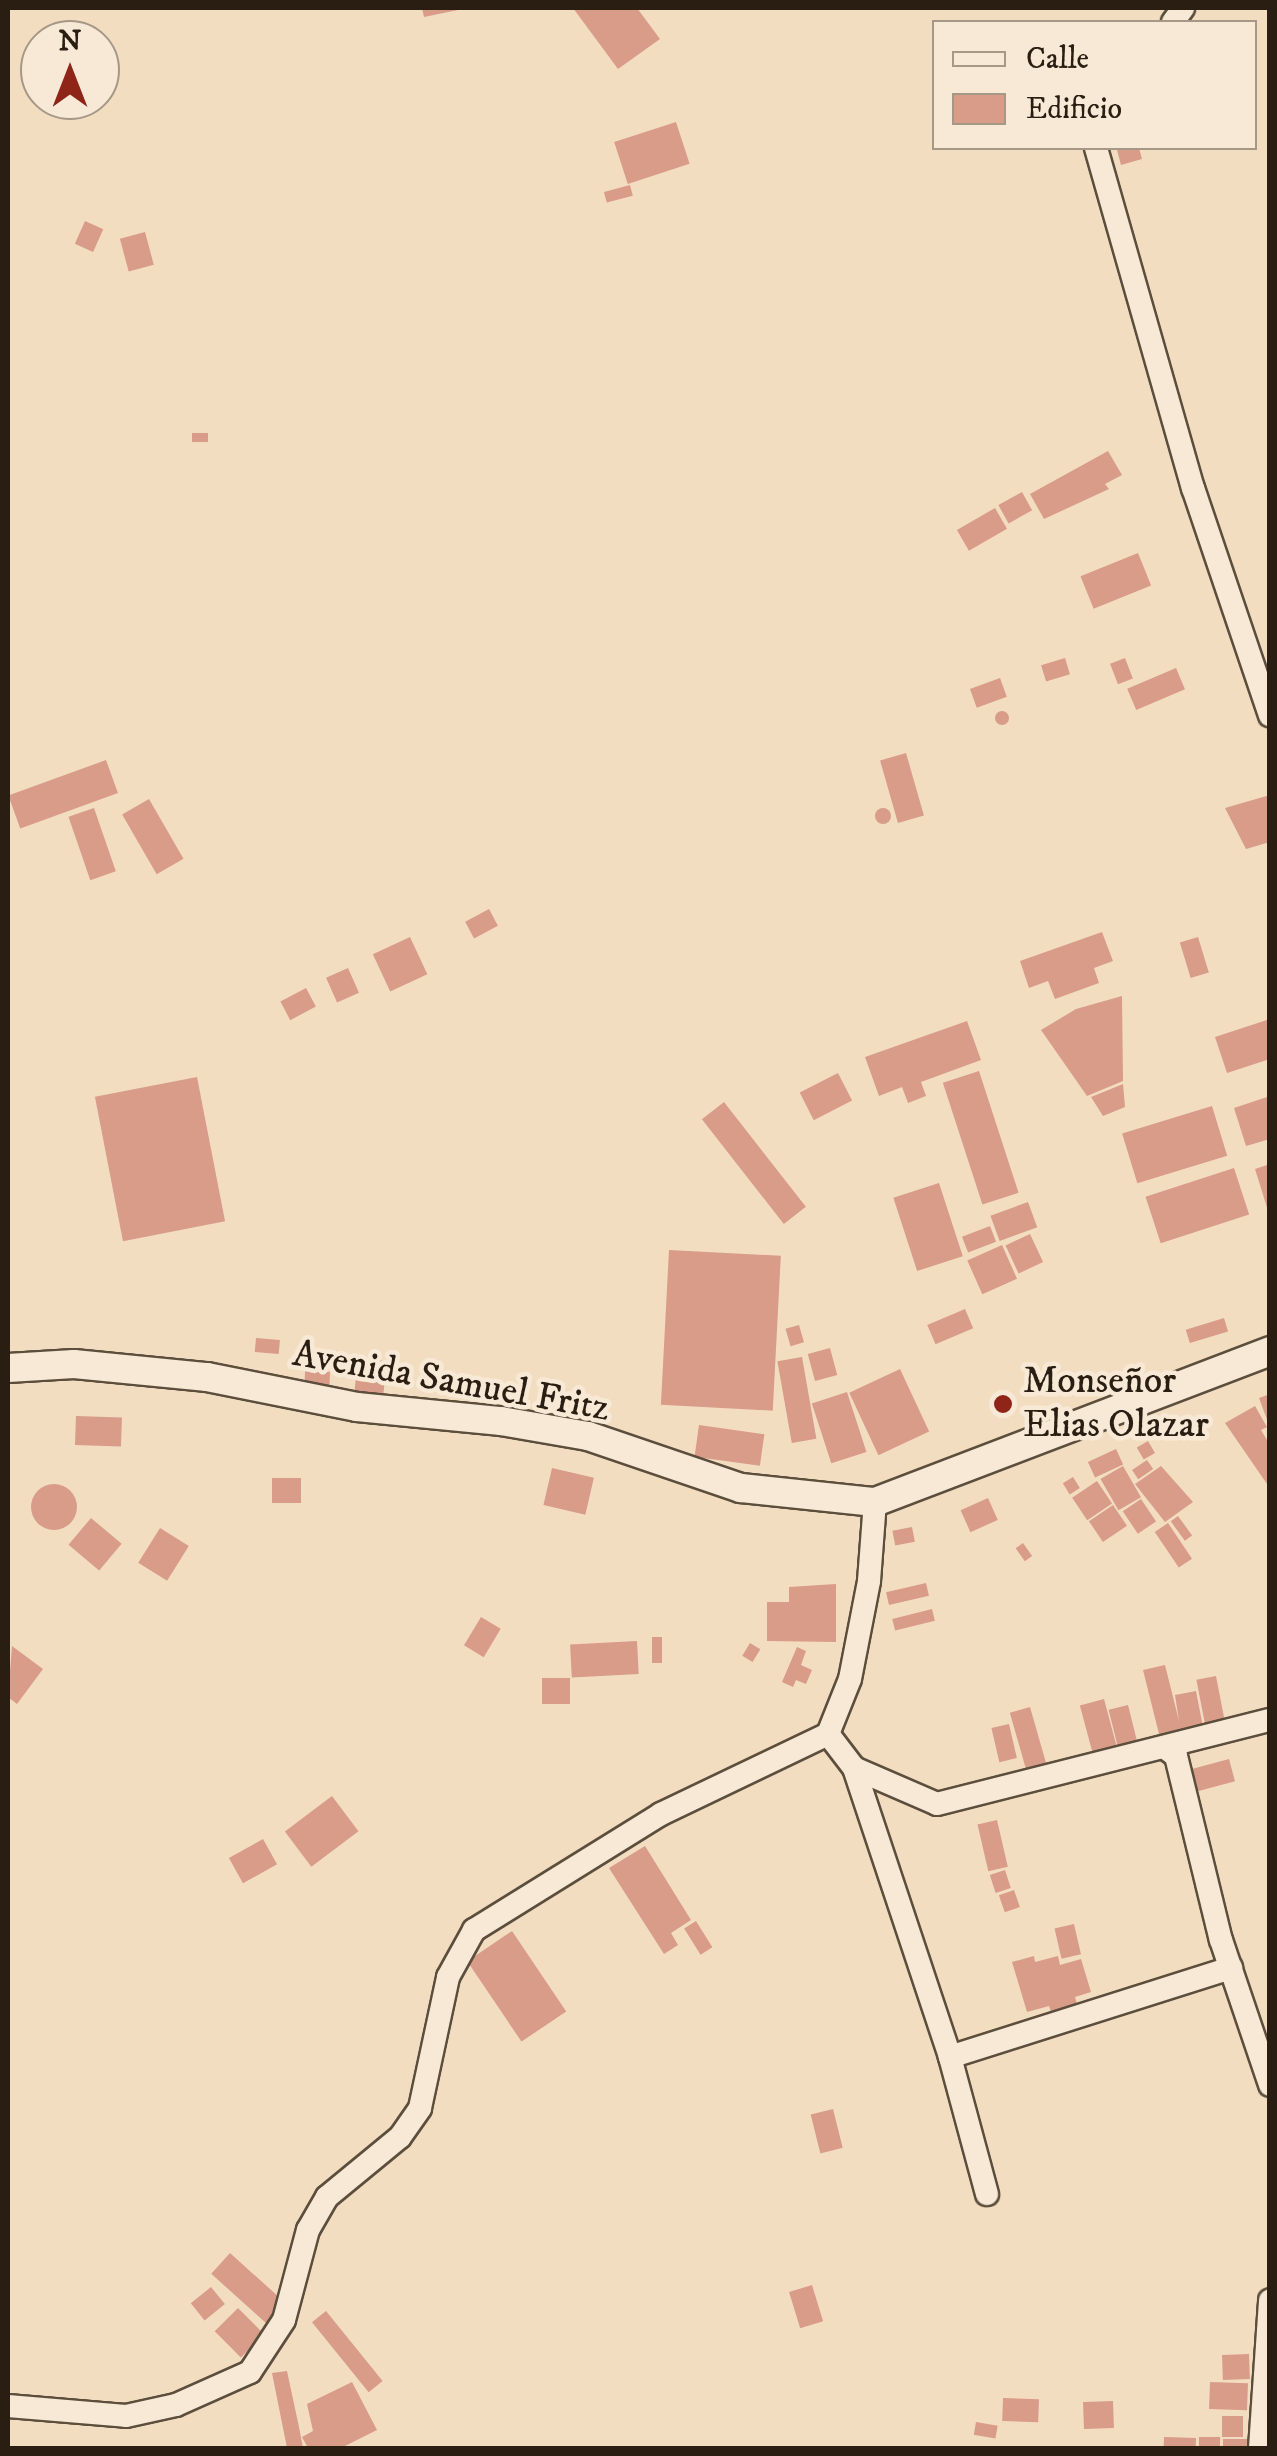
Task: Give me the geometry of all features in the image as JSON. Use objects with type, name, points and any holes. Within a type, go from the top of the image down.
[{"type":"street","points":[[1097,150],[1194,488],[1270,714]]},
{"type":"street","name":"Avenida Samuel Fritz","points":[[8,1368],[74,1364],[207,1377],[357,1407],[501,1422],[588,1436],[741,1488],[875,1502],[1270,1351]]},
{"type":"street","points":[[8,2406],[126,2416],[176,2406],[250,2372],[284,2320],[308,2230],[327,2197],[400,2137],[420,2108],[448,1977],[474,1930],[661,1814],[828,1734],[850,1679],[870,1581],[875,1502]]},
{"type":"street","points":[[854,1768],[937,1804],[1168,1750],[1270,1720]]},
{"type":"street","points":[[828,1734],[854,1768],[950,2057],[987,2194]]},
{"type":"street","points":[[1168,1750],[1176,1756],[1231,1968],[1270,2085]]},
{"type":"street","points":[[950,2057],[1231,1968]]},
{"type":"street","points":[[1260,2448],[1270,2300]]},
{"type":"building","points":[[422,8],[463,8],[463,9],[424,17]]},
{"type":"building","points":[[573,8],[637,8],[660,39],[618,69]]},
{"type":"building","points":[[676,122],[690,164],[628,184],[614,142]]},
{"type":"building","points":[[1117,150],[1140,150],[1142,159],[1121,165]]},
{"type":"building","points":[[630,185],[633,196],[607,203],[604,192]]},
{"type":"building","points":[[85,221],[103,229],[93,252],[75,244]]},
{"type":"building","points":[[145,232],[154,265],[129,272],[120,239]]},
{"type":"building","points":[[192,433],[208,433],[208,442],[192,442]]},
{"type":"building","points":[[1108,451],[1122,475],[1105,484],[1109,489],[1044,519],[1030,494]]},
{"type":"building","points":[[1022,492],[1032,510],[1009,523],[998,505]]},
{"type":"building","points":[[995,508],[1007,529],[969,551],[957,530]]},
{"type":"building","points":[[1138,553],[1151,585],[1094,609],[1081,576]]},
{"type":"building","points":[[1065,658],[1070,674],[1046,682],[1041,665]]},
{"type":"building","points":[[1125,658],[1133,679],[1118,684],[1110,664]]},
{"type":"building","points":[[1176,668],[1185,689],[1136,710],[1127,689]]},
{"type":"building","points":[[1000,678],[1007,697],[977,708],[970,689]]},
{"type":"building","points":[[1002,711],[1009,718],[1002,725],[995,718]]},
{"type":"building","points":[[906,753],[924,815],[898,823],[880,760]]},
{"type":"building","points":[[106,760],[118,793],[20,828],[8,796]]},
{"type":"building","points":[[1270,795],[1270,842],[1246,849],[1225,808]]},
{"type":"building","points":[[149,799],[184,859],[157,874],[122,814]]},
{"type":"building","points":[[94,808],[116,871],[90,880],[68,817]]},
{"type":"building","points":[[883,808],[891,816],[883,824],[875,816]]},
{"type":"building","points":[[489,909],[498,926],[474,938],[465,922]]},
{"type":"building","points":[[1102,932],[1113,961],[1094,968],[1099,983],[1055,999],[1048,981],[1029,988],[1020,961]]},
{"type":"building","points":[[410,937],[427,974],[390,991],[373,954]]},
{"type":"building","points":[[1198,937],[1209,972],[1191,978],[1180,943]]},
{"type":"building","points":[[348,968],[359,993],[337,1002],[326,978]]},
{"type":"building","points":[[306,988],[316,1007],[290,1020],[280,1002]]},
{"type":"building","points":[[1122,996],[1123,1081],[1087,1096],[1041,1030],[1076,1009]]},
{"type":"building","points":[[1270,1019],[1270,1059],[1227,1073],[1215,1037]]},
{"type":"building","points":[[967,1021],[981,1060],[921,1082],[926,1096],[908,1103],[902,1087],[879,1096],[865,1057]]},
{"type":"building","points":[[979,1071],[1019,1193],[982,1204],[943,1083]]},
{"type":"building","points":[[838,1073],[852,1101],[814,1120],[800,1093]]},
{"type":"building","points":[[197,1077],[225,1221],[123,1241],[95,1097]]},
{"type":"building","points":[[1123,1084],[1125,1107],[1103,1116],[1091,1097]]},
{"type":"building","points":[[1270,1096],[1270,1139],[1246,1146],[1234,1108]]},
{"type":"building","points":[[724,1102],[806,1207],[784,1224],[702,1119]]},
{"type":"building","points":[[1212,1106],[1227,1156],[1137,1183],[1122,1133]]},
{"type":"building","points":[[1270,1164],[1270,1214],[1269,1214],[1255,1169]]},
{"type":"building","points":[[1234,1168],[1249,1215],[1161,1243],[1146,1197]]},
{"type":"building","points":[[939,1183],[963,1256],[917,1271],[893,1198]]},
{"type":"building","points":[[1028,1202],[1037,1227],[1000,1241],[990,1216]]},
{"type":"building","points":[[990,1226],[996,1242],[968,1253],[962,1237]]},
{"type":"building","points":[[1030,1234],[1043,1262],[1019,1274],[1006,1245]]},
{"type":"building","points":[[1002,1245],[1017,1279],[982,1294],[967,1260]]},
{"type":"building","points":[[669,1250],[781,1256],[773,1411],[661,1405]]},
{"type":"building","points":[[965,1309],[973,1328],[935,1344],[927,1325]]},
{"type":"building","points":[[1224,1318],[1228,1331],[1190,1343],[1186,1330]]},
{"type":"building","points":[[799,1325],[804,1342],[791,1346],[786,1329]]},
{"type":"building","points":[[256,1338],[280,1340],[279,1354],[255,1352]]},
{"type":"building","points":[[830,1348],[837,1375],[815,1381],[808,1354]]},
{"type":"building","points":[[802,1357],[816,1439],[792,1443],[777,1361]]},
{"type":"building","points":[[358,1358],[387,1361],[383,1394],[355,1391]]},
{"type":"building","points":[[900,1369],[929,1432],[878,1455],[849,1393]]},
{"type":"building","points":[[305,1371],[330,1372],[329,1392],[304,1391]]},
{"type":"building","points":[[847,1392],[866,1452],[831,1463],[812,1403]]},
{"type":"building","points":[[1270,1394],[1270,1425],[1269,1425],[1259,1398]]},
{"type":"building","points":[[1255,1406],[1267,1427],[1261,1430],[1270,1445],[1267,1484],[1225,1423]]},
{"type":"building","points":[[76,1416],[122,1418],[121,1447],[75,1445]]},
{"type":"building","points":[[699,1425],[764,1434],[760,1466],[695,1457]]},
{"type":"building","points":[[1148,1441],[1155,1453],[1144,1460],[1137,1448]]},
{"type":"building","points":[[1116,1449],[1123,1464],[1095,1478],[1088,1462]]},
{"type":"building","points":[[1147,1460],[1153,1469],[1138,1479],[1132,1470]]},
{"type":"building","points":[[1123,1466],[1141,1497],[1118,1510],[1100,1479]]},
{"type":"building","points":[[1161,1466],[1193,1502],[1165,1522],[1135,1484]]},
{"type":"building","points":[[552,1468],[594,1478],[585,1515],[543,1505]]},
{"type":"building","points":[[1073,1477],[1080,1488],[1070,1494],[1063,1483]]},
{"type":"building","points":[[272,1478],[301,1478],[301,1503],[272,1503]]},
{"type":"building","points":[[1097,1481],[1112,1503],[1087,1520],[1072,1498]]},
{"type":"building","points":[[54,1484],[70,1491],[77,1507],[70,1523],[54,1530],[38,1523],[31,1507],[38,1491]]},
{"type":"building","points":[[988,1498],[998,1520],[970,1532],[961,1510]]},
{"type":"building","points":[[1141,1499],[1156,1521],[1138,1534],[1123,1511]]},
{"type":"building","points":[[1113,1505],[1127,1526],[1103,1542],[1089,1521]]},
{"type":"building","points":[[1178,1516],[1192,1535],[1185,1541],[1171,1521]]},
{"type":"building","points":[[91,1518],[122,1544],[99,1571],[69,1545]]},
{"type":"building","points":[[1168,1523],[1192,1559],[1179,1568],[1155,1532]]},
{"type":"building","points":[[912,1527],[915,1542],[895,1546],[892,1531]]},
{"type":"building","points":[[160,1528],[189,1546],[167,1581],[138,1563]]},
{"type":"building","points":[[1023,1543],[1032,1556],[1025,1561],[1016,1548]]},
{"type":"building","points":[[926,1583],[929,1596],[889,1605],[886,1592]]},
{"type":"building","points":[[836,1584],[836,1642],[767,1641],[767,1602],[789,1602],[789,1587]]},
{"type":"building","points":[[932,1609],[935,1621],[895,1631],[892,1619]]},
{"type":"building","points":[[481,1617],[501,1629],[484,1657],[464,1645]]},
{"type":"building","points":[[652,1637],[662,1637],[662,1663],[652,1663]]},
{"type":"building","points":[[637,1641],[639,1674],[572,1677],[570,1645]]},
{"type":"building","points":[[750,1643],[760,1649],[753,1662],[742,1656]]},
{"type":"building","points":[[12,1646],[43,1669],[17,1704],[8,1697]]},
{"type":"building","points":[[797,1647],[806,1651],[801,1665],[812,1670],[806,1684],[796,1680],[793,1687],[782,1682]]},
{"type":"building","points":[[1165,1665],[1179,1721],[1175,1695],[1196,1691],[1203,1727],[1160,1738],[1143,1670]]},
{"type":"building","points":[[1216,1676],[1224,1719],[1205,1723],[1196,1680]]},
{"type":"building","points":[[542,1678],[570,1678],[570,1704],[542,1704]]},
{"type":"building","points":[[1104,1699],[1118,1752],[1094,1759],[1080,1705]]},
{"type":"building","points":[[1128,1705],[1138,1744],[1118,1749],[1109,1710]]},
{"type":"building","points":[[1030,1707],[1048,1770],[1028,1776],[1010,1713]]},
{"type":"building","points":[[1009,1724],[1017,1758],[999,1762],[991,1728]]},
{"type":"building","points":[[1229,1759],[1235,1781],[1188,1794],[1182,1772]]},
{"type":"building","points":[[332,1796],[358,1831],[311,1867],[285,1832]]},
{"type":"building","points":[[997,1820],[1008,1867],[988,1871],[978,1824]]},
{"type":"building","points":[[263,1839],[277,1864],[243,1883],[229,1858]]},
{"type":"building","points":[[645,1846],[691,1920],[671,1933],[678,1945],[664,1954],[609,1868]]},
{"type":"building","points":[[1005,1870],[1011,1888],[996,1893],[990,1875]]},
{"type":"building","points":[[1014,1890],[1020,1907],[1005,1912],[999,1895]]},
{"type":"building","points":[[696,1921],[712,1947],[701,1955],[684,1928]]},
{"type":"building","points":[[1074,1924],[1081,1954],[1061,1959],[1055,1928]]},
{"type":"building","points":[[512,1931],[566,2011],[521,2042],[467,1961]]},
{"type":"building","points":[[1034,1956],[1035,1962],[1058,1956],[1060,1965],[1081,1959],[1091,1992],[1075,1997],[1078,2007],[1052,2015],[1049,2006],[1027,2012],[1012,1962]]},
{"type":"building","points":[[833,2109],[843,2148],[820,2153],[811,2115]]},
{"type":"building","points":[[230,2253],[285,2303],[266,2323],[211,2274]]},
{"type":"building","points":[[812,2285],[823,2321],[800,2328],[789,2292]]},
{"type":"building","points":[[211,2287],[225,2304],[205,2320],[191,2303]]},
{"type":"building","points":[[238,2308],[264,2334],[241,2357],[215,2331]]},
{"type":"building","points":[[326,2311],[383,2381],[369,2392],[312,2322]]},
{"type":"building","points":[[1249,2354],[1250,2379],[1223,2380],[1222,2355]]},
{"type":"building","points":[[287,2371],[303,2448],[287,2448],[272,2373]]},
{"type":"building","points":[[352,2382],[377,2430],[341,2448],[308,2448],[302,2437],[313,2431],[307,2404]]},
{"type":"building","points":[[1210,2382],[1248,2383],[1247,2410],[1209,2409]]},
{"type":"building","points":[[1003,2398],[1039,2399],[1038,2422],[1002,2421]]},
{"type":"building","points":[[1113,2401],[1114,2428],[1084,2429],[1083,2402]]},
{"type":"building","points":[[1222,2416],[1243,2416],[1243,2437],[1222,2437]]},
{"type":"building","points":[[976,2422],[998,2426],[995,2439],[974,2435]]},
{"type":"building","points":[[1164,2437],[1196,2438],[1196,2448],[1164,2448]]},
{"type":"building","points":[[1199,2437],[1220,2437],[1220,2448],[1199,2448]]},
{"type":"building","points":[[1223,2439],[1247,2439],[1247,2448],[1223,2448]]},
{"type":"place","name":"Monseñor Elias Olazar","points":[[1003,1404]]}]
